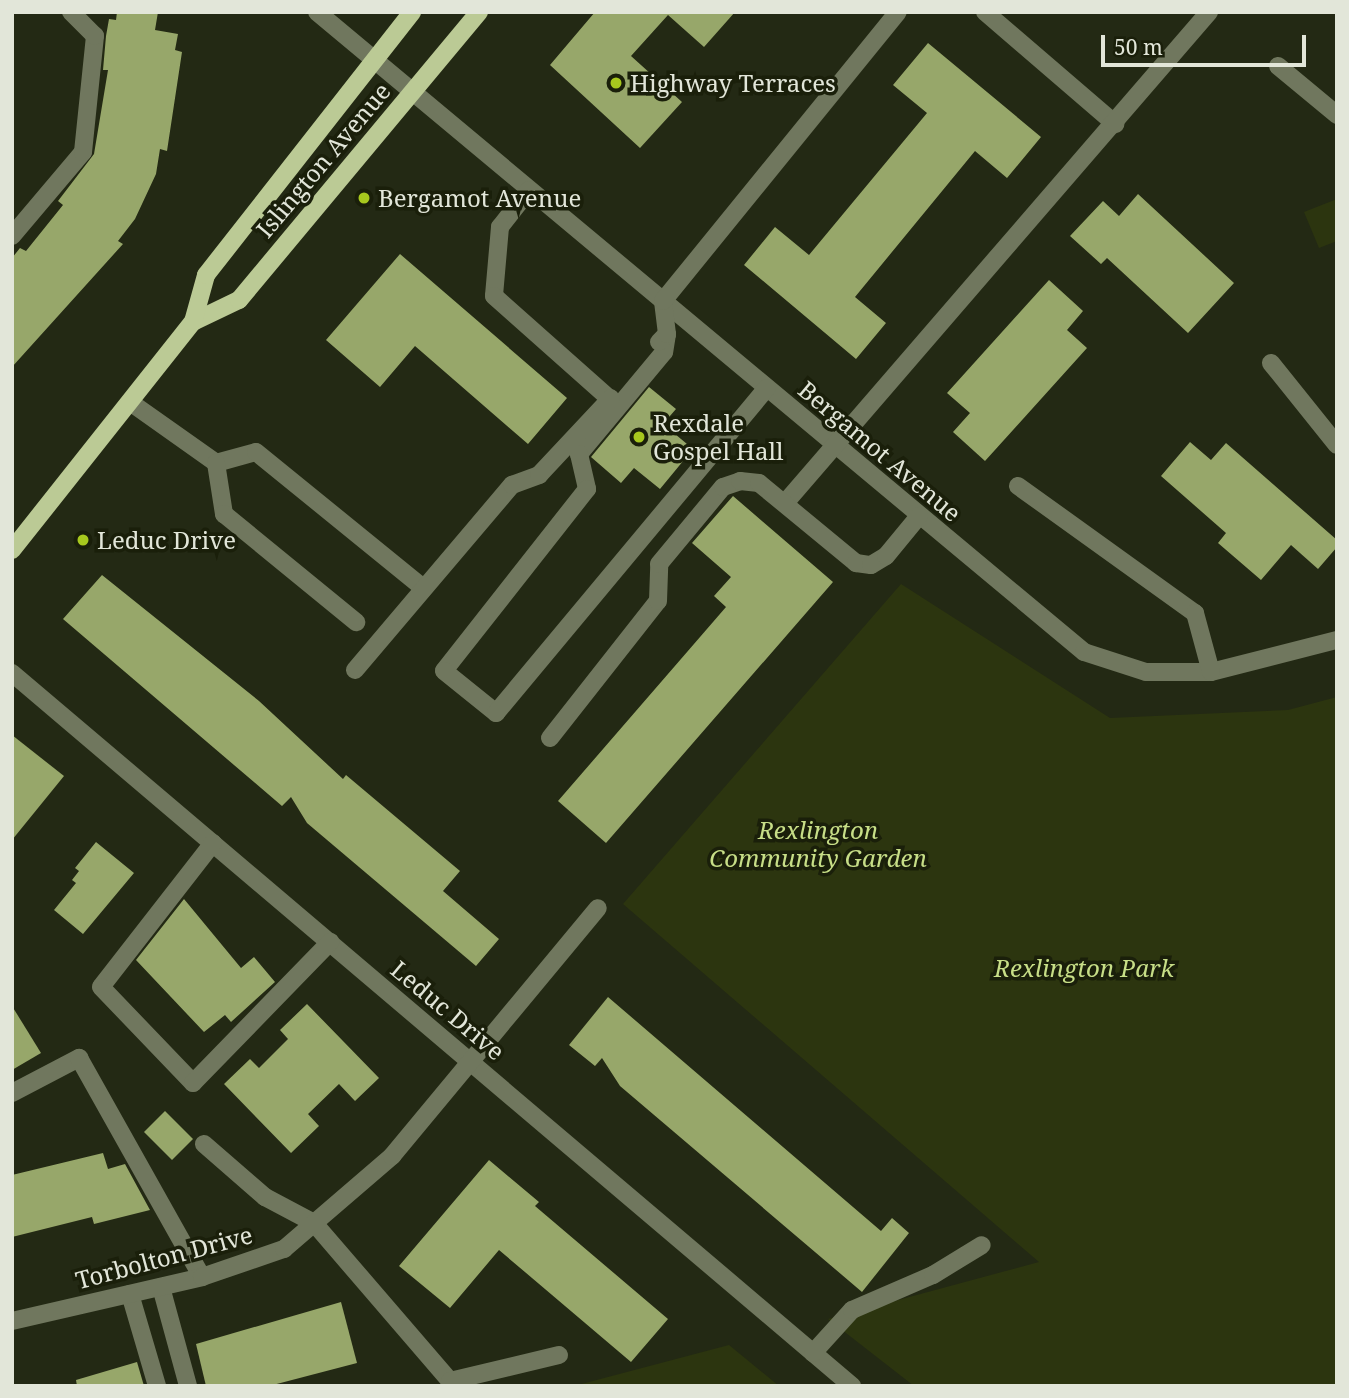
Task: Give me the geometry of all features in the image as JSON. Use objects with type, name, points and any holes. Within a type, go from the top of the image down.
[{"type":"main road","name":"Islington Avenue","points":[[12,550],[192,322],[206,275],[412,12]]},
{"type":"main road","name":"Islington Avenue","points":[[192,322],[239,300],[479,12]]},
{"type":"street","points":[[12,236],[34,216],[83,152],[95,36],[71,12]]},
{"type":"street","name":"Bergamot Avenue","points":[[317,12],[1084,652],[1146,672],[1211,672],[1337,640]]},
{"type":"street","points":[[766,388],[496,713],[444,671],[587,489],[579,454],[664,352],[667,334],[663,301],[898,12]]},
{"type":"street","points":[[985,12],[1115,124]]},
{"type":"street","points":[[785,503],[1209,12]]},
{"type":"street","points":[[1278,66],[1337,115]]},
{"type":"street","points":[[529,190],[500,227],[494,296],[610,399]]},
{"type":"street","points":[[355,670],[422,587],[512,485],[539,475],[667,334]]},
{"type":"street","points":[[1271,363],[1337,445]]},
{"type":"street","points":[[130,402],[216,463],[224,514],[356,622]]},
{"type":"street","points":[[216,463],[256,452],[422,587]]},
{"type":"street","points":[[550,738],[658,601],[659,564],[723,488],[740,481],[758,483],[856,563],[871,565],[886,556],[919,516]]},
{"type":"street","points":[[1018,486],[1195,612],[1211,672]]},
{"type":"street","name":"Leduc Drive","points":[[12,673],[852,1386]]},
{"type":"street","points":[[213,843],[101,987],[193,1083],[330,942]]},
{"type":"street","name":"Torbolton Drive","points":[[12,1321],[202,1277],[284,1249],[392,1156],[598,908]]},
{"type":"street","points":[[12,1093],[79,1058],[202,1277]]},
{"type":"street","points":[[204,1144],[265,1197],[314,1223],[450,1381],[559,1355]]},
{"type":"street","points":[[813,1353],[852,1310],[933,1275],[982,1245]]},
{"type":"street","points":[[161,1287],[188,1386]]},
{"type":"street","points":[[130,1294],[158,1386]]},
{"type":"green space","points":[[1337,199],[1337,241],[1319,248],[1304,212]]},
{"type":"green space","name":"Rexlington Park","points":[[901,584],[1110,718],[1288,710],[1337,697],[1337,1386],[914,1386],[828,1319],[1039,1262],[623,904]]},
{"type":"green space","points":[[729,1345],[779,1386],[574,1386]]},
{"type":"building","points":[[117,12],[158,12],[155,30],[178,34],[175,50],[182,52],[167,151],[160,149],[156,174],[135,219],[118,241],[123,244],[12,367],[12,258],[20,248],[26,251],[63,205],[58,201],[94,154],[108,70],[103,70],[106,36],[109,19],[116,20]]},
{"type":"building","name":"Highway Terraces","points":[[595,12],[735,12],[704,47],[668,15],[631,56],[682,102],[640,148],[550,65]]},
{"type":"building","points":[[928,43],[1041,137],[1007,178],[975,151],[855,297],[886,323],[856,359],[744,265],[775,227],[809,255],[927,113],[893,85]]},
{"type":"building","points":[[1138,194],[1234,283],[1188,333],[1107,258],[1101,264],[1070,236],[1103,201],[1119,216]]},
{"type":"building","points":[[400,254],[567,398],[528,444],[415,346],[380,387],[326,340]]},
{"type":"building","points":[[1049,280],[1083,311],[1067,330],[1087,348],[985,461],[953,432],[970,413],[947,393]]},
{"type":"building","name":"Rexdale Gospel Hall","points":[[649,387],[676,409],[663,424],[693,449],[660,489],[634,468],[621,483],[591,457]]},
{"type":"building","points":[[1190,442],[1211,460],[1226,443],[1337,540],[1337,547],[1318,569],[1291,545],[1261,580],[1218,543],[1226,533],[1161,476]]},
{"type":"building","points":[[733,496],[833,582],[606,843],[558,801],[726,607],[714,596],[731,577],[692,543]]},
{"type":"building","points":[[102,575],[259,701],[343,779],[346,775],[460,871],[443,891],[499,939],[476,966],[307,823],[291,797],[282,806],[63,619]]},
{"type":"building","points":[[12,735],[64,776],[12,840]]},
{"type":"building","points":[[96,842],[134,873],[83,934],[54,910],[76,883],[72,880],[79,871],[75,868]]},
{"type":"building","points":[[184,899],[241,968],[254,957],[275,982],[231,1022],[225,1015],[204,1032],[136,960]]},
{"type":"building","points":[[608,997],[881,1231],[892,1218],[909,1233],[862,1292],[620,1086],[602,1058],[595,1066],[569,1045]]},
{"type":"building","points":[[307,1004],[379,1078],[355,1101],[339,1084],[308,1114],[319,1126],[291,1153],[224,1084],[250,1059],[259,1068],[288,1039],[280,1030]]},
{"type":"building","points":[[12,1006],[41,1053],[12,1070]]},
{"type":"building","points":[[165,1111],[193,1139],[172,1160],[144,1132]]},
{"type":"building","points":[[103,1153],[108,1169],[125,1164],[150,1210],[94,1224],[92,1217],[12,1237],[12,1175]]},
{"type":"building","points":[[489,1160],[539,1202],[535,1206],[668,1319],[631,1362],[499,1250],[450,1308],[399,1266]]},
{"type":"building","points":[[341,1302],[357,1363],[269,1386],[206,1386],[196,1344]]},
{"type":"building","points":[[137,1362],[144,1386],[77,1386],[76,1380]]},
{"type":"place","name":"Highway Terraces","points":[[616,83]]},
{"type":"place","name":"Bergamot Avenue","points":[[364,198]]},
{"type":"place","name":"Rexdale Gospel Hall","points":[[639,437]]},
{"type":"place","name":"Leduc Drive","points":[[83,540]]},
{"type":"park label","name":"Rexlington Community Garden","points":[[818,844]]}]
